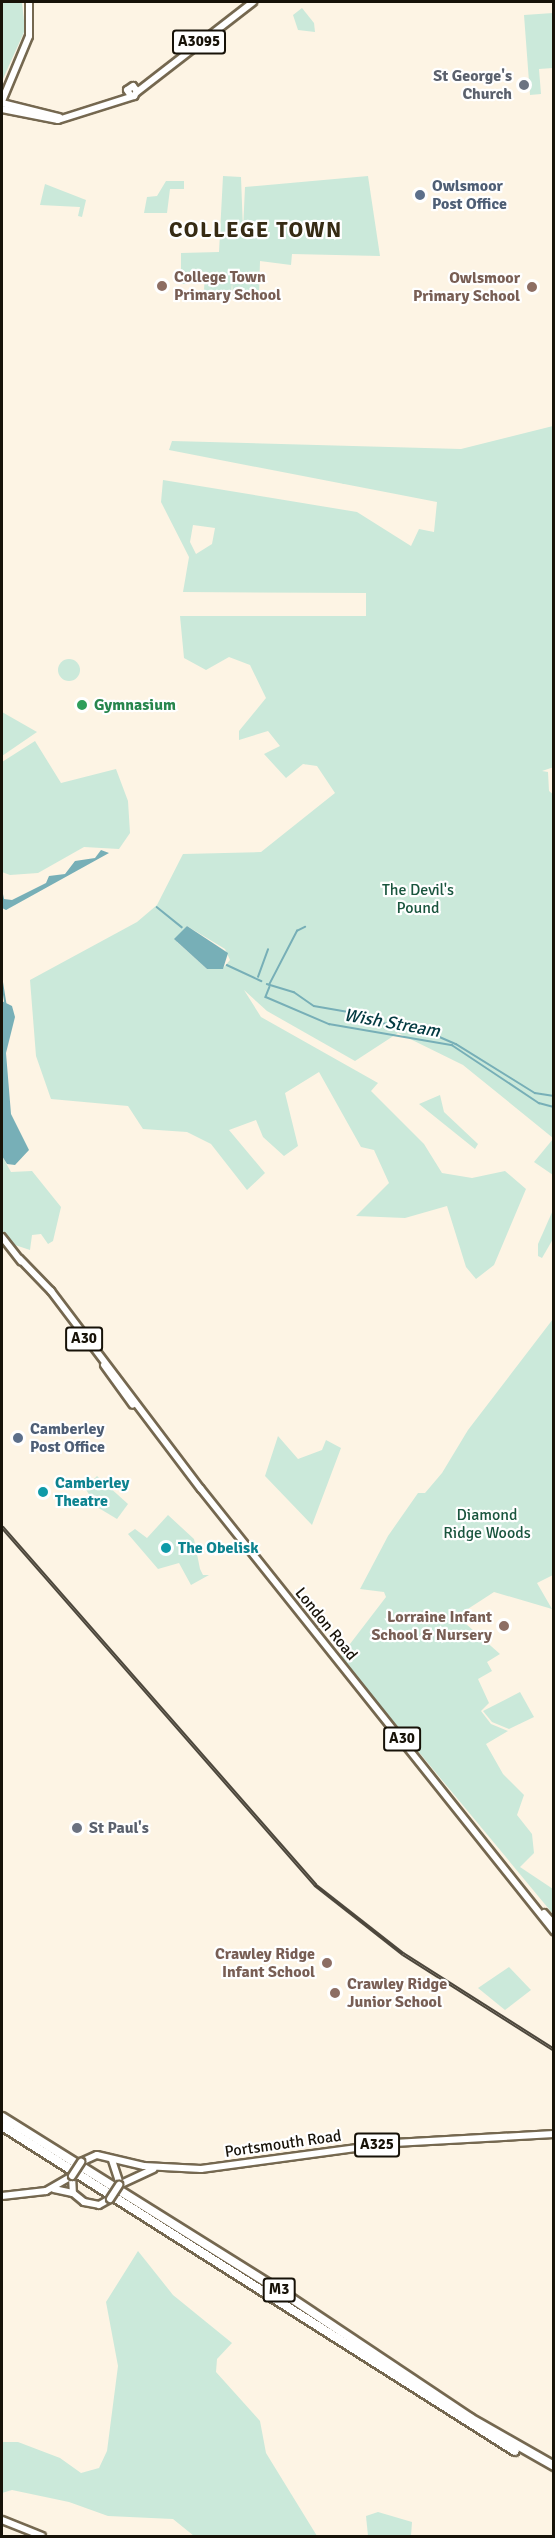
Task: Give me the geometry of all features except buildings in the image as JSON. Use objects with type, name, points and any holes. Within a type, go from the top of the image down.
[{"type":"highway","name":"M3","points":[[2,2117],[279,2290],[479,2424],[554,2466]]},
{"type":"highway","name":"M3","points":[[2,2126],[280,2300],[469,2426],[554,2472]]},
{"type":"main road","points":[[3,105],[30,33],[29,2]]},
{"type":"main road","name":"A3095","points":[[66,118],[129,94],[253,2]]},
{"type":"main road","points":[[3,105],[4,94],[11,86]]},
{"type":"main road","points":[[3,105],[26,114],[66,118]]},
{"type":"main road","points":[[3,105],[66,118]]},
{"type":"main road","name":"London Road","points":[[2,1237],[51,1291],[146,1419],[554,1931]]},
{"type":"main road","name":"London Road","points":[[486,1846],[554,1924]]},
{"type":"main road","name":"Portsmouth Road","points":[[109,2159],[160,2168],[211,2168],[393,2143],[554,2134]]},
{"type":"main road","name":"A325","points":[[53,2189],[72,2175],[82,2161],[97,2155],[109,2159]]},
{"type":"main road","points":[[109,2159],[118,2169],[120,2184]]},
{"type":"main road","name":"Portsmouth Road","points":[[120,2184],[137,2173],[160,2168]]},
{"type":"main road","points":[[72,2175],[73,2193]]},
{"type":"main road","name":"A325","points":[[2,2196],[53,2189],[73,2193],[90,2205],[110,2199],[120,2184]]},
{"type":"main road","points":[[2,2520],[42,2536]]},
{"type":"green space","points":[[2,2],[22,2],[25,30],[2,81]]},
{"type":"green space","points":[[302,8],[314,23],[315,32],[298,30],[293,15]]},
{"type":"green space","points":[[553,13],[553,68],[539,69],[541,94],[530,95],[524,15]]},
{"type":"green space","points":[[223,176],[241,177],[243,230],[245,187],[368,176],[380,256],[292,254],[291,265],[260,261],[259,296],[233,296],[232,282],[231,296],[180,292],[204,290],[205,272],[190,271],[189,284],[181,284],[181,253],[219,252]]},
{"type":"green space","points":[[166,181],[184,181],[184,189],[170,189],[167,213],[144,213],[147,197],[157,196]]},
{"type":"green space","points":[[45,184],[86,200],[82,217],[78,216],[80,207],[40,205]]},
{"type":"green space","name":"The Devil's Pound","points":[[553,426],[554,767],[542,771],[548,772],[549,791],[554,795],[553,1138],[463,1065],[398,1033],[355,1061],[267,1011],[244,990],[261,1017],[378,1083],[371,1091],[424,1144],[442,1173],[472,1178],[505,1171],[526,1189],[494,1265],[476,1279],[466,1267],[447,1206],[405,1218],[356,1216],[389,1183],[374,1150],[361,1147],[319,1072],[285,1093],[298,1146],[284,1156],[263,1137],[256,1120],[229,1130],[265,1173],[247,1190],[211,1144],[187,1132],[143,1129],[128,1106],[51,1099],[36,1056],[30,980],[137,922],[157,905],[183,854],[261,852],[335,793],[317,766],[303,764],[286,778],[264,754],[280,746],[268,731],[239,740],[239,731],[266,698],[250,665],[229,657],[206,670],[184,658],[180,616],[366,616],[366,593],[183,592],[189,557],[161,502],[163,480],[357,512],[411,546],[419,529],[434,532],[437,502],[169,450],[172,441],[461,449]],"holes":[[[193,525],[215,528],[212,544],[196,554],[190,542]],[[187,926],[225,949],[230,960],[223,968],[207,969],[177,942]]]},
{"type":"green space","points":[[69,659],[79,666],[80,670],[73,680],[69,681],[59,674],[58,670],[65,660]]},
{"type":"green space","points":[[2,712],[37,732],[2,756]]},
{"type":"green space","points":[[35,741],[61,783],[116,769],[128,801],[130,833],[119,849],[84,847],[38,873],[10,875],[2,872],[2,762]]},
{"type":"green space","points":[[440,1095],[444,1112],[478,1144],[475,1149],[419,1104]]},
{"type":"green space","points":[[553,1139],[554,1175],[534,1162]]},
{"type":"green space","points":[[2,1156],[11,1172],[32,1171],[61,1207],[53,1241],[48,1244],[41,1234],[32,1235],[30,1250],[12,1244],[2,1230]]},
{"type":"green space","points":[[553,1210],[553,1239],[542,1258],[538,1256],[538,1244]]},
{"type":"green space","name":"Diamond Ridge Woods","points":[[553,1319],[553,1575],[537,1583],[552,1609],[494,1592],[457,1616],[500,1654],[487,1662],[492,1671],[478,1679],[489,1703],[481,1711],[491,1724],[508,1731],[486,1744],[503,1774],[524,1795],[517,1815],[532,1834],[534,1853],[520,1867],[553,1889],[553,1914],[340,1657],[386,1597],[384,1592],[360,1589],[388,1536],[418,1493],[425,1493],[442,1473],[468,1430]]},
{"type":"green space","points":[[278,1436],[298,1459],[322,1450],[326,1440],[341,1448],[312,1525],[265,1476]]},
{"type":"green space","points":[[97,1476],[128,1504],[117,1519],[97,1507],[85,1488]]},
{"type":"green space","points":[[168,1515],[194,1539],[200,1569],[203,1575],[209,1575],[191,1585],[179,1563],[158,1569],[128,1534],[135,1529],[147,1538]]},
{"type":"green space","points":[[520,1692],[534,1717],[509,1729],[492,1722],[483,1711]]},
{"type":"green space","points":[[509,1967],[531,1990],[505,2010],[478,1988]]},
{"type":"green space","points":[[138,2251],[173,2295],[232,2343],[217,2359],[216,2372],[260,2421],[266,2453],[317,2536],[194,2536],[173,2519],[108,2516],[69,2502],[12,2490],[2,2493],[2,2442],[18,2442],[60,2458],[81,2473],[99,2468],[107,2451],[118,2366],[106,2302]]},
{"type":"green space","points":[[378,2512],[412,2522],[411,2536],[368,2536],[366,2516]]},
{"type":"water","points":[[101,850],[109,853],[6,910],[2,908],[2,889],[4,899],[12,900],[46,883],[49,876],[65,874],[75,861],[95,858]]},
{"type":"water","points":[[187,926],[228,953],[223,969],[207,969],[174,939]]},
{"type":"water","points":[[2,1001],[12,1006],[15,1017],[6,1053],[11,1114],[29,1150],[15,1165],[7,1164],[2,1156]]},
{"type":"waterway","name":"Wish Stream","points":[[157,907],[182,927]]},
{"type":"waterway","points":[[269,985],[297,931],[305,927]]},
{"type":"waterway","points":[[258,977],[268,950]]},
{"type":"waterway","name":"Wish Stream","points":[[227,965],[262,981]]},
{"type":"waterway","points":[[2,979],[6,1003]]},
{"type":"waterway","points":[[267,984],[294,992],[314,1006],[352,1013],[358,1022],[412,1025],[456,1044],[535,1093],[554,1096]]},
{"type":"waterway","name":"Wish Stream","points":[[270,987],[266,997],[329,1024],[452,1045],[539,1103],[554,1107]]},
{"type":"railway","points":[[2,1527],[315,1885],[403,1954],[554,2050]]},
{"type":"place","name":"St George's Church","points":[[524,85]]},
{"type":"place","name":"Owlsmoor Post Office","points":[[420,195]]},
{"type":"place","name":"College Town Primary School","points":[[162,286]]},
{"type":"place","name":"Owlsmoor Primary School","points":[[532,287]]},
{"type":"place","name":"Gymnasium","points":[[82,705]]},
{"type":"place","name":"Camberley Post Office","points":[[18,1438]]},
{"type":"place","name":"Camberley Theatre","points":[[43,1492]]},
{"type":"place","name":"The Obelisk","points":[[166,1548]]},
{"type":"place","name":"Lorraine Infant School & Nursery","points":[[504,1626]]},
{"type":"place","name":"St Paul's","points":[[77,1828]]},
{"type":"place","name":"Crawley Ridge Infant School","points":[[327,1963]]},
{"type":"place","name":"Crawley Ridge Junior School","points":[[335,1993]]},
{"type":"district","name":"COLLEGE TOWN","points":[[256,230]]}]
